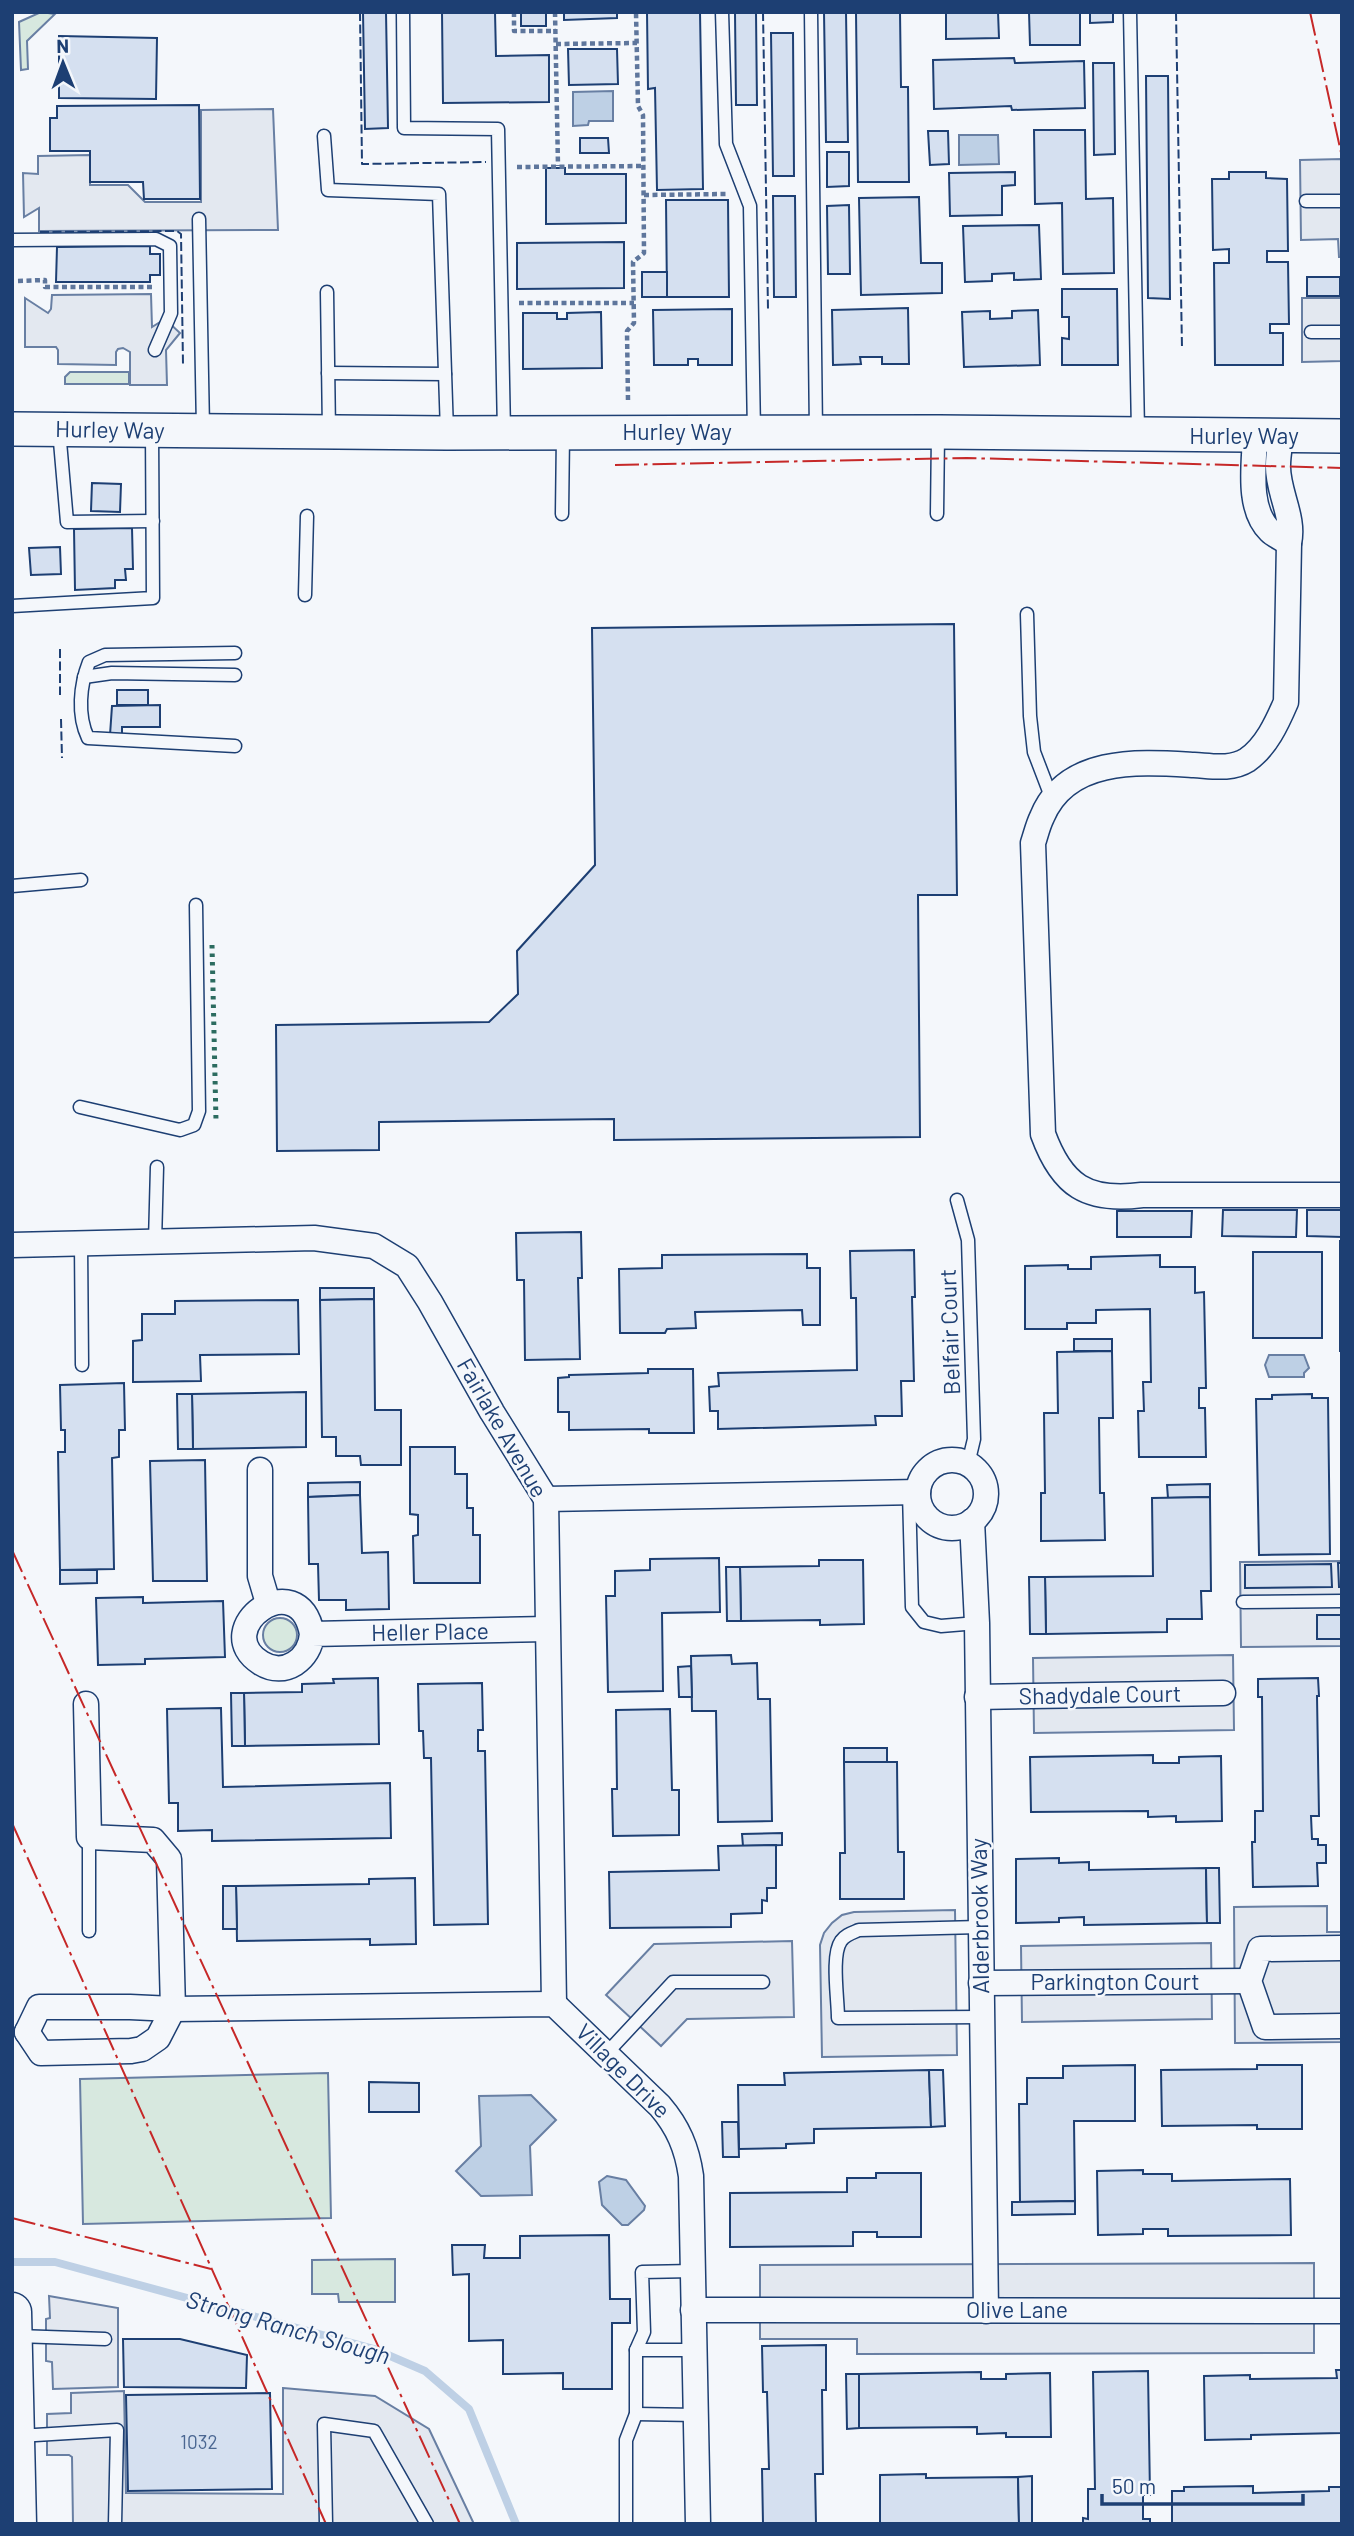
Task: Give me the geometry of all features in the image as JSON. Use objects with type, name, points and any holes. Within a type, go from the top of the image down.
[{"type":"main road","points":[[12,2312],[17,2524]]},
{"type":"street","name":"Hurley Way","points":[[12,429],[1342,436]]},
{"type":"street","points":[[1268,437],[1253,482],[1259,513],[1270,531],[1289,543],[1286,702],[1277,724],[1260,749],[1245,761],[1227,767],[1118,764],[1090,771],[1073,780],[1052,799],[1042,815],[1033,843],[1043,1134],[1062,1173],[1083,1189],[1099,1195],[1116,1198],[1142,1195],[1342,1195]]},
{"type":"street","name":"Fairlake Avenue","points":[[12,1245],[330,1240],[374,1246],[407,1266],[546,1499],[554,2004]]},
{"type":"street","points":[[913,1492],[926,1471],[935,1465],[946,1461],[968,1464]]},
{"type":"street","name":"Alderbrook Way","points":[[968,1464],[977,1471],[986,1492],[985,1503],[972,1521],[977,1623],[986,2311]]},
{"type":"street","points":[[260,1470],[260,1576],[268,1604]]},
{"type":"street","points":[[546,1499],[913,1492]]},
{"type":"street","points":[[913,1492],[923,1513],[931,1521],[951,1528],[972,1521]]},
{"type":"street","points":[[278,1602],[297,1607],[310,1624],[312,1634],[309,1650],[297,1663],[279,1668],[262,1664],[248,1650],[246,1632],[251,1616],[258,1609],[278,1602]]},
{"type":"street","name":"Heller Place","points":[[312,1634],[547,1629]]},
{"type":"street","name":"Shadydale Court","points":[[977,1698],[1223,1693]]},
{"type":"street","points":[[86,1704],[89,1837],[153,1840],[169,1859],[173,2009],[158,2038],[142,2049],[131,2052],[41,2053],[20,2032],[39,2007],[173,2009],[554,2004]]},
{"type":"street","points":[[1342,1948],[1260,1949],[1249,1981],[1265,2027],[1342,2026]]},
{"type":"street","name":"Parkington Court","points":[[981,1983],[1249,1981]]},
{"type":"street","name":"Village Drive","points":[[554,2004],[660,2106],[673,2121],[687,2153],[691,2176],[698,2524]]},
{"type":"street","name":"Olive Lane","points":[[693,2310],[1342,2311]]},
{"type":"lane","points":[[402,12],[404,128],[498,129],[504,432]]},
{"type":"lane","points":[[722,12],[726,144],[750,206],[754,432]]},
{"type":"lane","points":[[811,12],[816,432]]},
{"type":"lane","points":[[1130,12],[1138,435]]},
{"type":"lane","points":[[324,136],[328,190],[439,194],[447,433]]},
{"type":"lane","points":[[1306,201],[1342,201]]},
{"type":"lane","points":[[199,219],[203,431]]},
{"type":"lane","points":[[12,240],[156,239],[170,246],[171,313],[155,350]]},
{"type":"lane","points":[[327,292],[329,432]]},
{"type":"lane","points":[[1311,332],[1342,332]]},
{"type":"lane","points":[[328,373],[445,373]]},
{"type":"lane","points":[[59,429],[67,522],[153,521]]},
{"type":"lane","points":[[12,606],[153,598],[152,431]]},
{"type":"lane","points":[[562,514],[563,432]]},
{"type":"lane","points":[[937,514],[939,432]]},
{"type":"lane","points":[[306,594],[307,516]]},
{"type":"lane","points":[[1027,614],[1030,716],[1034,752],[1052,799]]},
{"type":"lane","points":[[235,653],[105,654],[89,662],[84,677],[81,723],[88,738],[235,746]]},
{"type":"lane","points":[[84,677],[112,673],[235,675]]},
{"type":"lane","points":[[12,886],[81,880]]},
{"type":"lane","points":[[80,1107],[180,1130],[194,1125],[199,1111],[196,905]]},
{"type":"lane","points":[[155,1242],[157,1167]]},
{"type":"lane","name":"Belfair Court","points":[[957,1200],[968,1240],[974,1439],[968,1464]]},
{"type":"lane","points":[[81,1244],[82,1365]]},
{"type":"lane","points":[[913,1492],[912,1607],[924,1622],[941,1626],[977,1623]]},
{"type":"lane","points":[[1243,1602],[1342,1601]]},
{"type":"lane","points":[[89,1837],[89,1931]]},
{"type":"lane","points":[[980,1927],[859,1930],[846,1935],[839,1943],[836,1955],[838,2018],[981,2017]]},
{"type":"lane","points":[[605,2055],[673,1982],[763,1982]]},
{"type":"lane","points":[[626,2524],[626,2440],[636,2414],[636,2350],[644,2332],[642,2272],[692,2271]]},
{"type":"lane","points":[[13,2336],[105,2339]]},
{"type":"lane","points":[[636,2350],[695,2350]]},
{"type":"lane","points":[[636,2414],[696,2415]]},
{"type":"lane","points":[[326,2524],[324,2424],[374,2431],[427,2524]]},
{"type":"lane","points":[[15,2436],[117,2430],[116,2524]]},
{"type":"path","points":[[514,12],[514,31],[556,31]]},
{"type":"path","points":[[555,12],[558,166]]},
{"type":"path","points":[[628,400],[627,331],[634,323],[633,262],[644,253],[643,114],[638,106],[636,12]]},
{"type":"path","points":[[556,44],[637,43]]},
{"type":"path","points":[[499,167],[643,166]]},
{"type":"path","points":[[644,195],[745,193]]},
{"type":"path","points":[[18,281],[45,280],[45,288],[152,287]]},
{"type":"path","points":[[501,303],[634,303]]},
{"type":"shaded area","points":[[41,12],[55,14],[27,41],[28,69],[21,70],[19,22]]},
{"type":"shaded area","points":[[273,109],[278,230],[39,231],[39,208],[24,217],[23,173],[38,174],[38,156],[90,155],[90,185],[128,185],[145,202],[201,202],[201,110]]},
{"type":"shaded area","points":[[1342,159],[1342,257],[1339,257],[1338,239],[1301,240],[1300,160]]},
{"type":"shaded area","points":[[151,294],[152,327],[165,319],[180,333],[166,350],[167,385],[130,385],[130,352],[123,348],[116,352],[116,365],[58,364],[56,347],[25,347],[25,298],[48,313],[52,295]]},
{"type":"shaded area","points":[[1302,298],[1342,298],[1342,361],[1302,362]]},
{"type":"shaded area","points":[[70,372],[129,372],[129,384],[65,384],[65,377]]},
{"type":"shaded area","points":[[1342,1561],[1342,1646],[1241,1647],[1240,1562]]},
{"type":"shaded area","points":[[280,1618],[292,1623],[297,1635],[292,1647],[280,1652],[268,1647],[263,1635],[268,1623]]},
{"type":"shaded area","points":[[1233,1655],[1234,1730],[1034,1733],[1033,1658]]},
{"type":"shaded area","points":[[1327,1906],[1327,1932],[1342,1932],[1342,2042],[1235,2043],[1234,1907]]},
{"type":"shaded area","points":[[955,1910],[957,2055],[822,2057],[820,1945],[824,1933],[832,1923],[842,1915],[854,1912]]},
{"type":"shaded area","points":[[792,1941],[794,2017],[687,2019],[661,2046],[606,1995],[654,1944]]},
{"type":"shaded area","points":[[1211,1943],[1212,2019],[1022,2022],[1021,1946]]},
{"type":"shaded area","points":[[328,2073],[331,2218],[83,2224],[80,2079]]},
{"type":"shaded area","points":[[395,2259],[395,2302],[339,2302],[338,2294],[312,2294],[312,2260]]},
{"type":"shaded area","points":[[1314,2263],[1314,2353],[857,2354],[857,2339],[760,2339],[760,2265]]},
{"type":"shaded area","points":[[49,2296],[118,2308],[118,2387],[53,2389],[52,2362],[46,2361]]},
{"type":"shaded area","points":[[283,2388],[375,2396],[429,2429],[474,2524],[73,2524],[72,2457],[47,2455],[47,2414],[71,2413],[71,2393],[124,2391],[126,2493],[283,2494]]},
{"type":"water","points":[[613,91],[613,121],[589,121],[588,125],[573,126],[573,92]]},
{"type":"water","points":[[959,135],[998,135],[999,164],[959,165]]},
{"type":"water","points":[[1269,1355],[1304,1355],[1309,1368],[1304,1377],[1269,1377],[1265,1365]]},
{"type":"water","points":[[531,2095],[556,2120],[530,2146],[532,2195],[481,2196],[456,2171],[481,2146],[479,2096]]},
{"type":"water","points":[[607,2176],[626,2180],[645,2206],[628,2225],[622,2225],[602,2205],[599,2182]]},
{"type":"building","points":[[363,12],[386,12],[388,128],[365,129]]},
{"type":"building","points":[[442,12],[495,12],[496,56],[549,55],[549,102],[443,103]]},
{"type":"building","points":[[521,12],[546,12],[546,26],[521,26]]},
{"type":"building","points":[[564,12],[617,12],[617,18],[564,20]]},
{"type":"building","points":[[647,12],[700,12],[703,189],[657,190],[655,88],[648,89]]},
{"type":"building","points":[[735,12],[756,12],[757,105],[736,105]]},
{"type":"building","points":[[824,12],[846,12],[848,142],[826,142]]},
{"type":"building","points":[[856,12],[900,12],[901,87],[908,87],[909,182],[858,182]]},
{"type":"building","points":[[946,12],[998,12],[999,38],[946,39]]},
{"type":"building","points":[[1029,12],[1080,12],[1080,45],[1030,45]]},
{"type":"building","points":[[1090,12],[1113,12],[1113,22],[1090,23]]},
{"type":"building","points":[[771,33],[793,33],[794,176],[773,176]]},
{"type":"building","points":[[59,36],[157,38],[156,99],[59,98]]},
{"type":"building","points":[[568,49],[617,49],[618,84],[569,85]]},
{"type":"building","points":[[1014,58],[1015,63],[1084,61],[1085,108],[1012,110],[1011,106],[934,109],[933,60]]},
{"type":"building","points":[[1093,63],[1114,63],[1115,154],[1094,155]]},
{"type":"building","points":[[1146,76],[1168,76],[1170,299],[1148,298]]},
{"type":"building","points":[[199,105],[200,199],[144,199],[143,182],[90,182],[90,151],[50,151],[50,118],[57,118],[57,106]]},
{"type":"building","points":[[1034,130],[1085,130],[1086,199],[1113,198],[1114,273],[1063,274],[1062,203],[1035,204]]},
{"type":"building","points":[[928,131],[948,131],[949,164],[930,165]]},
{"type":"building","points":[[580,138],[608,138],[609,153],[580,153]]},
{"type":"building","points":[[827,152],[849,152],[849,186],[827,187]]},
{"type":"building","points":[[546,168],[565,168],[565,174],[626,174],[626,223],[546,224]]},
{"type":"building","points":[[1015,172],[1015,185],[1002,186],[1002,215],[950,216],[949,173]]},
{"type":"building","points":[[1229,172],[1266,172],[1266,178],[1287,179],[1288,251],[1267,251],[1267,262],[1288,262],[1289,324],[1270,324],[1270,333],[1283,333],[1283,365],[1215,365],[1214,263],[1229,263],[1229,249],[1213,250],[1212,179],[1229,179]]},
{"type":"building","points":[[773,196],[795,196],[796,297],[774,297]]},
{"type":"building","points":[[919,197],[921,263],[942,263],[942,293],[861,295],[859,198]]},
{"type":"building","points":[[666,200],[728,200],[729,297],[667,297]]},
{"type":"building","points":[[849,205],[850,274],[828,274],[827,206]]},
{"type":"building","points":[[1039,225],[1041,279],[1014,280],[1014,273],[992,274],[992,281],[965,282],[963,226]]},
{"type":"building","points":[[624,242],[624,288],[517,289],[517,243]]},
{"type":"building","points":[[150,246],[150,254],[160,254],[160,275],[150,275],[150,282],[56,282],[57,247]]},
{"type":"building","points":[[642,272],[667,272],[667,297],[642,297]]},
{"type":"building","points":[[1307,277],[1340,277],[1340,296],[1307,296]]},
{"type":"building","points":[[1062,289],[1117,289],[1118,365],[1062,365],[1062,338],[1069,339],[1069,317],[1062,317]]},
{"type":"building","points":[[908,308],[909,364],[882,364],[882,357],[860,357],[861,364],[833,365],[832,310]]},
{"type":"building","points":[[732,309],[732,365],[698,365],[698,359],[688,359],[688,365],[654,365],[653,310]]},
{"type":"building","points":[[1038,310],[1040,365],[964,367],[962,312],[990,311],[990,319],[1012,318],[1012,311]]},
{"type":"building","points":[[601,312],[602,368],[523,369],[523,313],[557,313],[557,319],[567,319],[567,313]]},
{"type":"building","points":[[92,483],[121,484],[120,512],[91,511]]},
{"type":"building","points":[[132,528],[133,569],[125,569],[126,580],[115,580],[115,588],[75,590],[74,529]]},
{"type":"building","points":[[60,547],[61,574],[31,575],[29,548]]},
{"type":"building","points":[[954,624],[957,895],[918,895],[920,1137],[614,1140],[614,1119],[379,1122],[379,1150],[277,1151],[276,1025],[489,1022],[518,994],[517,951],[595,865],[592,628]]},
{"type":"building","points":[[117,690],[148,690],[148,705],[117,705]]},
{"type":"building","points":[[160,705],[160,727],[122,727],[122,735],[110,735],[112,706]]},
{"type":"building","points":[[1223,1210],[1297,1210],[1296,1237],[1222,1236]]},
{"type":"building","points":[[1307,1210],[1342,1210],[1342,1237],[1307,1236]]},
{"type":"building","points":[[1117,1211],[1192,1211],[1191,1237],[1117,1237]]},
{"type":"building","points":[[581,1232],[582,1278],[578,1278],[580,1359],[525,1360],[524,1280],[517,1280],[516,1233]]},
{"type":"building","points":[[1342,1241],[1342,1351],[1340,1351]]},
{"type":"building","points":[[914,1250],[914,1381],[901,1381],[902,1416],[875,1416],[876,1425],[718,1429],[718,1411],[710,1411],[709,1387],[719,1386],[718,1373],[857,1370],[856,1298],[851,1298],[850,1251]]},
{"type":"building","points":[[1253,1252],[1322,1252],[1322,1338],[1253,1338]]},
{"type":"building","points":[[807,1254],[807,1268],[820,1268],[820,1325],[803,1325],[802,1310],[695,1312],[696,1328],[667,1329],[665,1333],[620,1333],[619,1269],[662,1268],[662,1255]]},
{"type":"building","points":[[1160,1255],[1160,1267],[1195,1267],[1195,1293],[1204,1292],[1206,1388],[1199,1388],[1199,1408],[1205,1408],[1206,1457],[1139,1457],[1138,1411],[1144,1411],[1143,1382],[1151,1382],[1150,1309],[1096,1310],[1096,1323],[1067,1323],[1067,1329],[1025,1329],[1025,1266],[1068,1265],[1068,1269],[1091,1269],[1091,1257]]},
{"type":"building","points":[[320,1288],[374,1288],[374,1299],[320,1300]]},
{"type":"building","points":[[374,1299],[375,1410],[401,1410],[401,1465],[361,1465],[360,1456],[336,1456],[336,1437],[322,1437],[320,1300]]},
{"type":"building","points":[[298,1300],[299,1354],[200,1355],[201,1381],[133,1382],[133,1341],[142,1340],[142,1314],[175,1314],[175,1301]]},
{"type":"building","points":[[1074,1339],[1112,1339],[1112,1351],[1074,1351]]},
{"type":"building","points":[[1112,1351],[1113,1418],[1099,1418],[1100,1493],[1104,1493],[1105,1540],[1041,1541],[1041,1493],[1045,1493],[1044,1413],[1058,1413],[1057,1352]]},
{"type":"building","points":[[648,1369],[693,1369],[694,1433],[649,1433],[649,1429],[569,1430],[569,1412],[558,1412],[558,1378],[569,1375],[648,1373]]},
{"type":"building","points":[[124,1383],[125,1430],[119,1430],[119,1457],[112,1458],[114,1569],[60,1570],[58,1452],[65,1452],[65,1430],[61,1430],[60,1385]]},
{"type":"building","points":[[306,1392],[306,1447],[193,1449],[192,1394]]},
{"type":"building","points":[[177,1394],[192,1394],[193,1449],[178,1449]]},
{"type":"building","points":[[1312,1394],[1312,1398],[1328,1398],[1330,1554],[1259,1555],[1256,1399],[1272,1399],[1272,1395]]},
{"type":"building","points":[[410,1447],[455,1447],[455,1474],[467,1474],[467,1508],[473,1508],[473,1535],[480,1535],[480,1583],[414,1583],[413,1536],[418,1535],[418,1515],[410,1514]]},
{"type":"building","points":[[205,1460],[207,1581],[153,1581],[150,1461]]},
{"type":"building","points":[[360,1482],[360,1495],[308,1497],[308,1483]]},
{"type":"building","points":[[1210,1484],[1210,1497],[1168,1498],[1167,1485]]},
{"type":"building","points":[[360,1495],[362,1553],[388,1552],[389,1609],[346,1610],[346,1600],[319,1600],[318,1564],[309,1564],[308,1497]]},
{"type":"building","points":[[1210,1497],[1211,1591],[1201,1591],[1202,1619],[1167,1619],[1167,1632],[1046,1634],[1045,1577],[1153,1576],[1152,1498]]},
{"type":"building","points":[[719,1558],[720,1612],[662,1613],[663,1691],[608,1692],[606,1596],[615,1596],[615,1571],[650,1570],[650,1559]]},
{"type":"building","points":[[819,1560],[863,1560],[864,1624],[820,1625],[820,1620],[741,1621],[740,1567],[819,1566]]},
{"type":"building","points":[[1338,1563],[1342,1563],[1342,1587],[1339,1587]]},
{"type":"building","points":[[1331,1564],[1332,1587],[1245,1588],[1245,1565]]},
{"type":"building","points":[[726,1567],[740,1567],[741,1621],[727,1621]]},
{"type":"building","points":[[60,1570],[97,1570],[97,1583],[60,1584]]},
{"type":"building","points":[[1029,1577],[1045,1577],[1046,1634],[1030,1634]]},
{"type":"building","points":[[143,1597],[143,1603],[223,1601],[225,1657],[145,1659],[145,1664],[98,1665],[96,1598]]},
{"type":"building","points":[[1317,1615],[1342,1615],[1342,1639],[1317,1639]]},
{"type":"building","points":[[731,1655],[732,1664],[757,1663],[758,1699],[770,1699],[772,1821],[718,1822],[716,1711],[692,1711],[691,1656]]},
{"type":"building","points":[[691,1666],[692,1697],[679,1697],[678,1667]]},
{"type":"building","points":[[378,1678],[379,1744],[245,1746],[244,1693],[302,1692],[302,1684],[334,1683],[333,1679]]},
{"type":"building","points":[[1318,1678],[1319,1816],[1311,1816],[1312,1839],[1318,1839],[1318,1845],[1326,1845],[1326,1863],[1317,1863],[1318,1886],[1253,1887],[1252,1842],[1255,1842],[1255,1811],[1263,1811],[1262,1697],[1258,1697],[1258,1679]]},
{"type":"building","points":[[482,1683],[483,1730],[478,1730],[478,1751],[485,1751],[488,1924],[434,1925],[431,1758],[424,1758],[423,1731],[419,1731],[418,1684]]},
{"type":"building","points":[[231,1693],[244,1693],[245,1746],[232,1746]]},
{"type":"building","points":[[221,1708],[223,1787],[390,1783],[391,1838],[212,1841],[212,1830],[178,1831],[178,1803],[169,1803],[167,1709]]},
{"type":"building","points":[[670,1709],[672,1790],[679,1790],[679,1835],[613,1836],[612,1789],[617,1789],[616,1710]]},
{"type":"building","points":[[844,1748],[887,1748],[887,1762],[844,1762]]},
{"type":"building","points":[[1153,1755],[1153,1763],[1179,1763],[1179,1757],[1221,1756],[1222,1821],[1176,1822],[1176,1816],[1148,1817],[1148,1811],[1031,1812],[1030,1757]]},
{"type":"building","points":[[844,1762],[897,1762],[898,1852],[904,1852],[904,1899],[840,1899],[840,1853],[845,1853]]},
{"type":"building","points":[[782,1833],[782,1845],[743,1846],[742,1834]]},
{"type":"building","points":[[776,1845],[776,1888],[767,1888],[767,1901],[762,1900],[762,1913],[731,1914],[731,1927],[610,1928],[609,1872],[719,1870],[718,1846]]},
{"type":"building","points":[[1059,1858],[1059,1863],[1089,1862],[1089,1870],[1206,1868],[1207,1923],[1084,1925],[1084,1917],[1059,1918],[1059,1922],[1016,1923],[1016,1859]]},
{"type":"building","points":[[1206,1868],[1219,1868],[1220,1923],[1207,1923]]},
{"type":"building","points":[[415,1878],[416,1944],[370,1945],[370,1939],[237,1941],[236,1886],[369,1884],[369,1879]]},
{"type":"building","points":[[223,1886],[236,1886],[237,1929],[223,1929]]},
{"type":"building","points":[[1135,2065],[1135,2121],[1074,2121],[1075,2201],[1020,2202],[1019,2104],[1027,2104],[1027,2078],[1063,2078],[1063,2066]]},
{"type":"building","points":[[1257,2065],[1302,2065],[1302,2129],[1257,2129],[1257,2125],[1162,2126],[1161,2070],[1257,2069]]},
{"type":"building","points":[[929,2070],[931,2127],[814,2129],[814,2143],[786,2144],[786,2148],[739,2149],[738,2085],[785,2085],[784,2073]]},
{"type":"building","points":[[929,2070],[943,2070],[945,2126],[931,2127]]},
{"type":"building","points":[[369,2082],[419,2083],[419,2112],[369,2112]]},
{"type":"building","points":[[722,2122],[738,2122],[739,2157],[723,2157]]},
{"type":"building","points":[[1143,2170],[1143,2174],[1172,2174],[1172,2181],[1290,2179],[1291,2235],[1168,2236],[1168,2229],[1143,2229],[1143,2234],[1098,2235],[1097,2171]]},
{"type":"building","points":[[876,2173],[921,2173],[921,2237],[877,2237],[877,2232],[853,2232],[853,2246],[730,2247],[730,2193],[847,2192],[847,2178],[876,2178]]},
{"type":"building","points":[[1075,2201],[1075,2214],[1012,2215],[1012,2202]]},
{"type":"building","points":[[609,2235],[610,2299],[630,2299],[630,2323],[612,2323],[612,2389],[563,2389],[563,2373],[503,2374],[503,2340],[469,2341],[469,2274],[453,2275],[452,2245],[485,2245],[484,2258],[520,2258],[520,2236]]},
{"type":"building","points":[[123,2339],[180,2339],[247,2355],[246,2388],[124,2387]]},
{"type":"building","points":[[826,2345],[826,2390],[822,2390],[823,2474],[815,2474],[816,2524],[763,2524],[762,2469],[769,2469],[767,2392],[763,2392],[762,2346]]},
{"type":"building","points":[[1336,2370],[1342,2370],[1342,2433],[1251,2435],[1251,2439],[1205,2440],[1204,2376],[1250,2375],[1250,2379],[1337,2378]]},
{"type":"building","points":[[1148,2371],[1150,2495],[1143,2495],[1143,2519],[1150,2519],[1150,2524],[1083,2524],[1083,2518],[1088,2519],[1088,2489],[1095,2489],[1093,2372]]},
{"type":"building","points":[[981,2372],[981,2379],[1006,2379],[1006,2374],[1050,2373],[1051,2437],[1006,2437],[1006,2433],[977,2434],[977,2427],[859,2428],[859,2374]]},
{"type":"building","points":[[846,2374],[859,2374],[859,2428],[847,2429]]},
{"type":"building","points":[[270,2393],[272,2489],[128,2491],[126,2395]]},
{"type":"building","points":[[926,2474],[926,2478],[1018,2477],[1019,2524],[880,2524],[880,2475]]},
{"type":"building","points":[[1032,2476],[1032,2524],[1019,2524],[1018,2477]]},
{"type":"building","points":[[1253,2486],[1253,2493],[1329,2491],[1329,2487],[1342,2487],[1342,2524],[1172,2524],[1172,2491],[1184,2491],[1184,2487]]},
{"type":"waterway","name":"Strong Ranch Slough","points":[[12,2262],[55,2262],[374,2349],[425,2371],[469,2409],[516,2524]]},
{"type":"hedge","points":[[212,945],[216,1121]]},
{"type":"fence","points":[[360,12],[362,164],[486,162]]},
{"type":"fence","points":[[763,12],[768,309]]},
{"type":"fence","points":[[1176,12],[1182,348]]},
{"type":"fence","points":[[40,232],[177,231],[181,234],[183,364]]},
{"type":"fence","points":[[60,649],[60,695]]},
{"type":"fence","points":[[61,719],[62,758]]},
{"type":"power","points":[[1310,12],[1342,157]]},
{"type":"power","points":[[615,465],[967,458],[1342,468]]},
{"type":"power","points":[[12,1550],[460,2524]]},
{"type":"power","points":[[12,1823],[326,2524]]},
{"type":"power","points":[[12,2218],[211,2269]]}]
